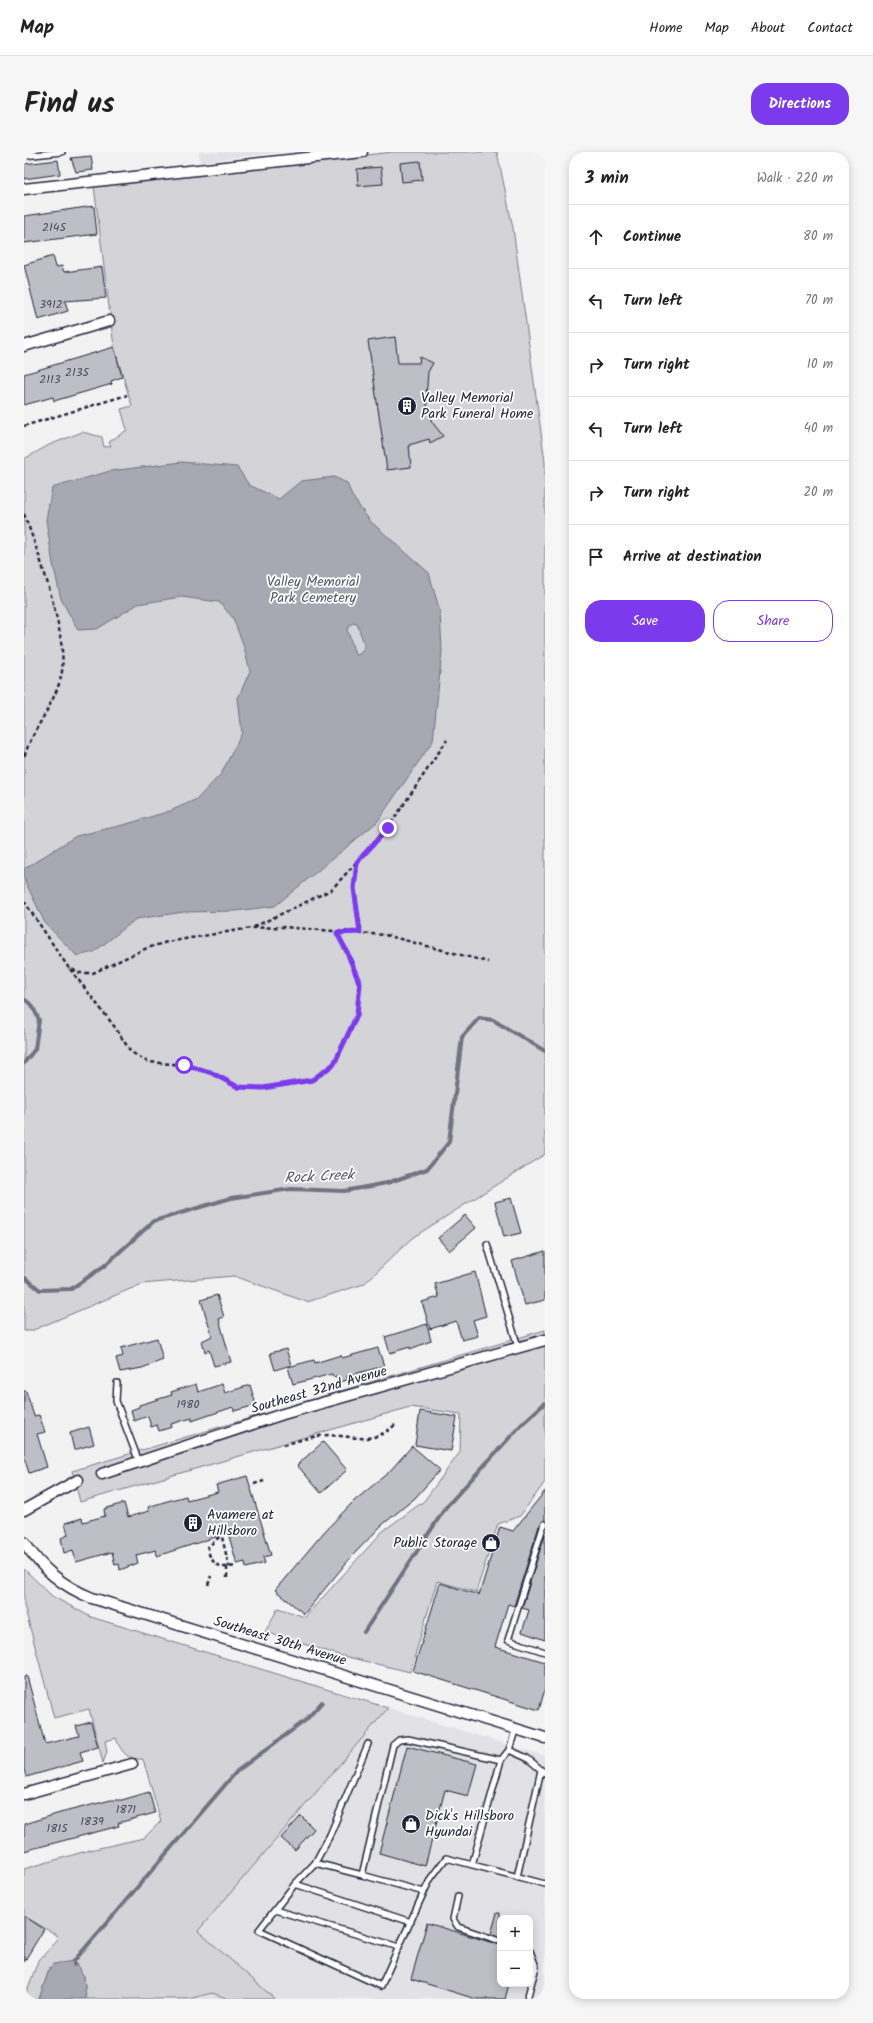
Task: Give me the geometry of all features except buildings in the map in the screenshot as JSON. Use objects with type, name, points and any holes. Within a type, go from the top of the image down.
[{"type":"street","points":[[24,188],[362,152]]},
{"type":"street","points":[[24,346],[109,321]]},
{"type":"street","name":"Southeast 32nd Avenue","points":[[102,1474],[282,1414],[545,1340]]},
{"type":"street","points":[[24,1510],[78,1480]]},
{"type":"street","name":"Southeast 30th Avenue","points":[[24,1542],[39,1564],[58,1581],[92,1598],[545,1738]]},
{"type":"street","points":[[24,1794],[132,1764]]},
{"type":"lane","points":[[24,156],[62,152]]},
{"type":"lane","points":[[487,1244],[518,1347]]},
{"type":"lane","points":[[117,1383],[116,1401],[139,1462]]},
{"type":"lane","points":[[545,1524],[508,1640],[545,1652]]},
{"type":"lane","points":[[472,1865],[501,1760],[509,1750],[516,1728]]},
{"type":"lane","points":[[362,1875],[393,1745],[399,1740],[408,1739],[501,1760]]},
{"type":"lane","points":[[368,1744],[330,1835],[315,1863],[295,1884],[259,1930],[381,1986],[431,1878],[446,1858],[545,1884]]},
{"type":"lane","points":[[509,1750],[527,1758],[543,1771],[517,1877]]},
{"type":"lane","points":[[315,1863],[424,1892]]},
{"type":"lane","points":[[295,1884],[411,1922]]},
{"type":"lane","points":[[458,1896],[453,1919],[458,1927],[497,1940]]},
{"type":"lane","points":[[275,1910],[399,1947]]},
{"type":"lane","points":[[533,1960],[536,1968],[533,1978]]},
{"type":"lane","points":[[527,1999],[530,1987]]},
{"type":"path","points":[[24,426],[127,395]]},
{"type":"path","points":[[24,514],[39,555],[63,654],[61,677],[24,757]]},
{"type":"path","points":[[251,928],[331,890],[388,828],[447,740]]},
{"type":"path","points":[[357,862],[354,888],[360,932]]},
{"type":"path","points":[[24,901],[68,968],[101,1008],[131,1052],[148,1062],[184,1065],[210,1072],[238,1087],[263,1088],[312,1080],[334,1064],[357,1015],[360,984],[347,952],[337,933]]},
{"type":"path","points":[[68,968],[79,973],[93,973],[147,948],[168,942],[251,928],[283,927],[337,933],[360,932],[385,935],[488,962]]},
{"type":"path","points":[[284,1445],[312,1437],[328,1435],[367,1439],[376,1437],[396,1424]]},
{"type":"path","points":[[254,1484],[264,1481]]},
{"type":"path","points":[[227,1578],[228,1567],[222,1537],[212,1542],[208,1547],[208,1552],[216,1565],[221,1568],[228,1567],[237,1566]]},
{"type":"path","points":[[208,1585],[211,1576]]},
{"type":"shaded area","points":[[199,152],[281,152],[200,162]]},
{"type":"shaded area","points":[[182,462],[237,467],[249,485],[279,499],[301,481],[334,477],[347,483],[352,496],[370,521],[429,573],[440,612],[442,651],[433,741],[377,822],[275,906],[236,911],[184,912],[136,919],[94,952],[77,956],[45,923],[24,879],[24,869],[76,836],[127,824],[170,811],[197,799],[221,774],[242,733],[238,698],[250,671],[243,644],[233,618],[219,602],[181,597],[138,604],[97,629],[78,630],[61,599],[53,564],[46,520],[52,488],[110,471]],"holes":[[[352,623],[357,624],[365,646],[361,653],[357,655],[355,654],[347,629]]]},
{"type":"shaded area","points":[[388,1708],[545,1756],[545,1978],[540,1999],[155,1999],[198,1931]]},
{"type":"shaded area","points":[[74,1961],[84,1976],[86,1999],[39,1999],[50,1967],[53,1964]]},
{"type":"green space","name":"Valley Memorial Park Cemetery","points":[[393,152],[497,152],[513,228],[545,462],[545,1154],[412,1238],[364,1284],[307,1302],[234,1276],[142,1284],[31,1331],[24,1331],[24,459],[49,445],[82,432],[102,437],[104,447],[111,446],[109,442],[127,430],[121,409],[132,406],[114,347],[94,186]]},
{"type":"green space","points":[[545,1330],[545,1482],[520,1516],[498,1524],[476,1592],[437,1581],[410,1672],[339,1655],[265,1632],[278,1608],[305,1617],[383,1531],[424,1501],[460,1452],[461,1414],[410,1407],[80,1502],[72,1471]]},
{"type":"green space","points":[[24,1569],[52,1596],[91,1617],[388,1708],[198,1931],[275,1999],[229,1999],[212,1993],[189,1999],[86,1999],[84,1976],[50,1967],[39,1999],[24,1999],[38,1961],[57,1941],[56,1935],[24,1916],[24,1869],[90,1850],[144,1838],[161,1821],[143,1759],[133,1758],[125,1754],[116,1738],[105,1741],[107,1752],[103,1763],[89,1709],[54,1718],[24,1605]]},
{"type":"waterway","name":"Rock Creek","points":[[24,999],[32,1005],[39,1020],[35,1049],[24,1063]]},
{"type":"waterway","name":"Rock Creek","points":[[24,1277],[40,1290],[71,1289],[104,1266],[154,1221],[231,1198],[291,1189],[344,1191],[387,1183],[427,1169],[449,1142],[462,1037],[479,1018],[493,1020],[545,1051]]},
{"type":"waterway","points":[[364,1632],[446,1507],[522,1424],[545,1403]]},
{"type":"waterway","points":[[74,1965],[74,1961],[237,1771],[306,1720],[322,1702]]},
{"type":"place","name":"Valley Memorial Park Funeral Home","points":[[407,406]]},
{"type":"place","name":"Avamere at Hillsboro","points":[[193,1523]]},
{"type":"place","name":"Public Storage","points":[[491,1543]]},
{"type":"place","name":"Dick's Hillsboro Hyundai","points":[[411,1824]]},
{"type":"route","points":[[184,1065],[210,1072],[238,1087],[263,1088],[312,1080],[334,1064],[357,1015],[360,984],[347,952],[337,933],[360,932],[354,888],[357,862],[388,828]]}]
